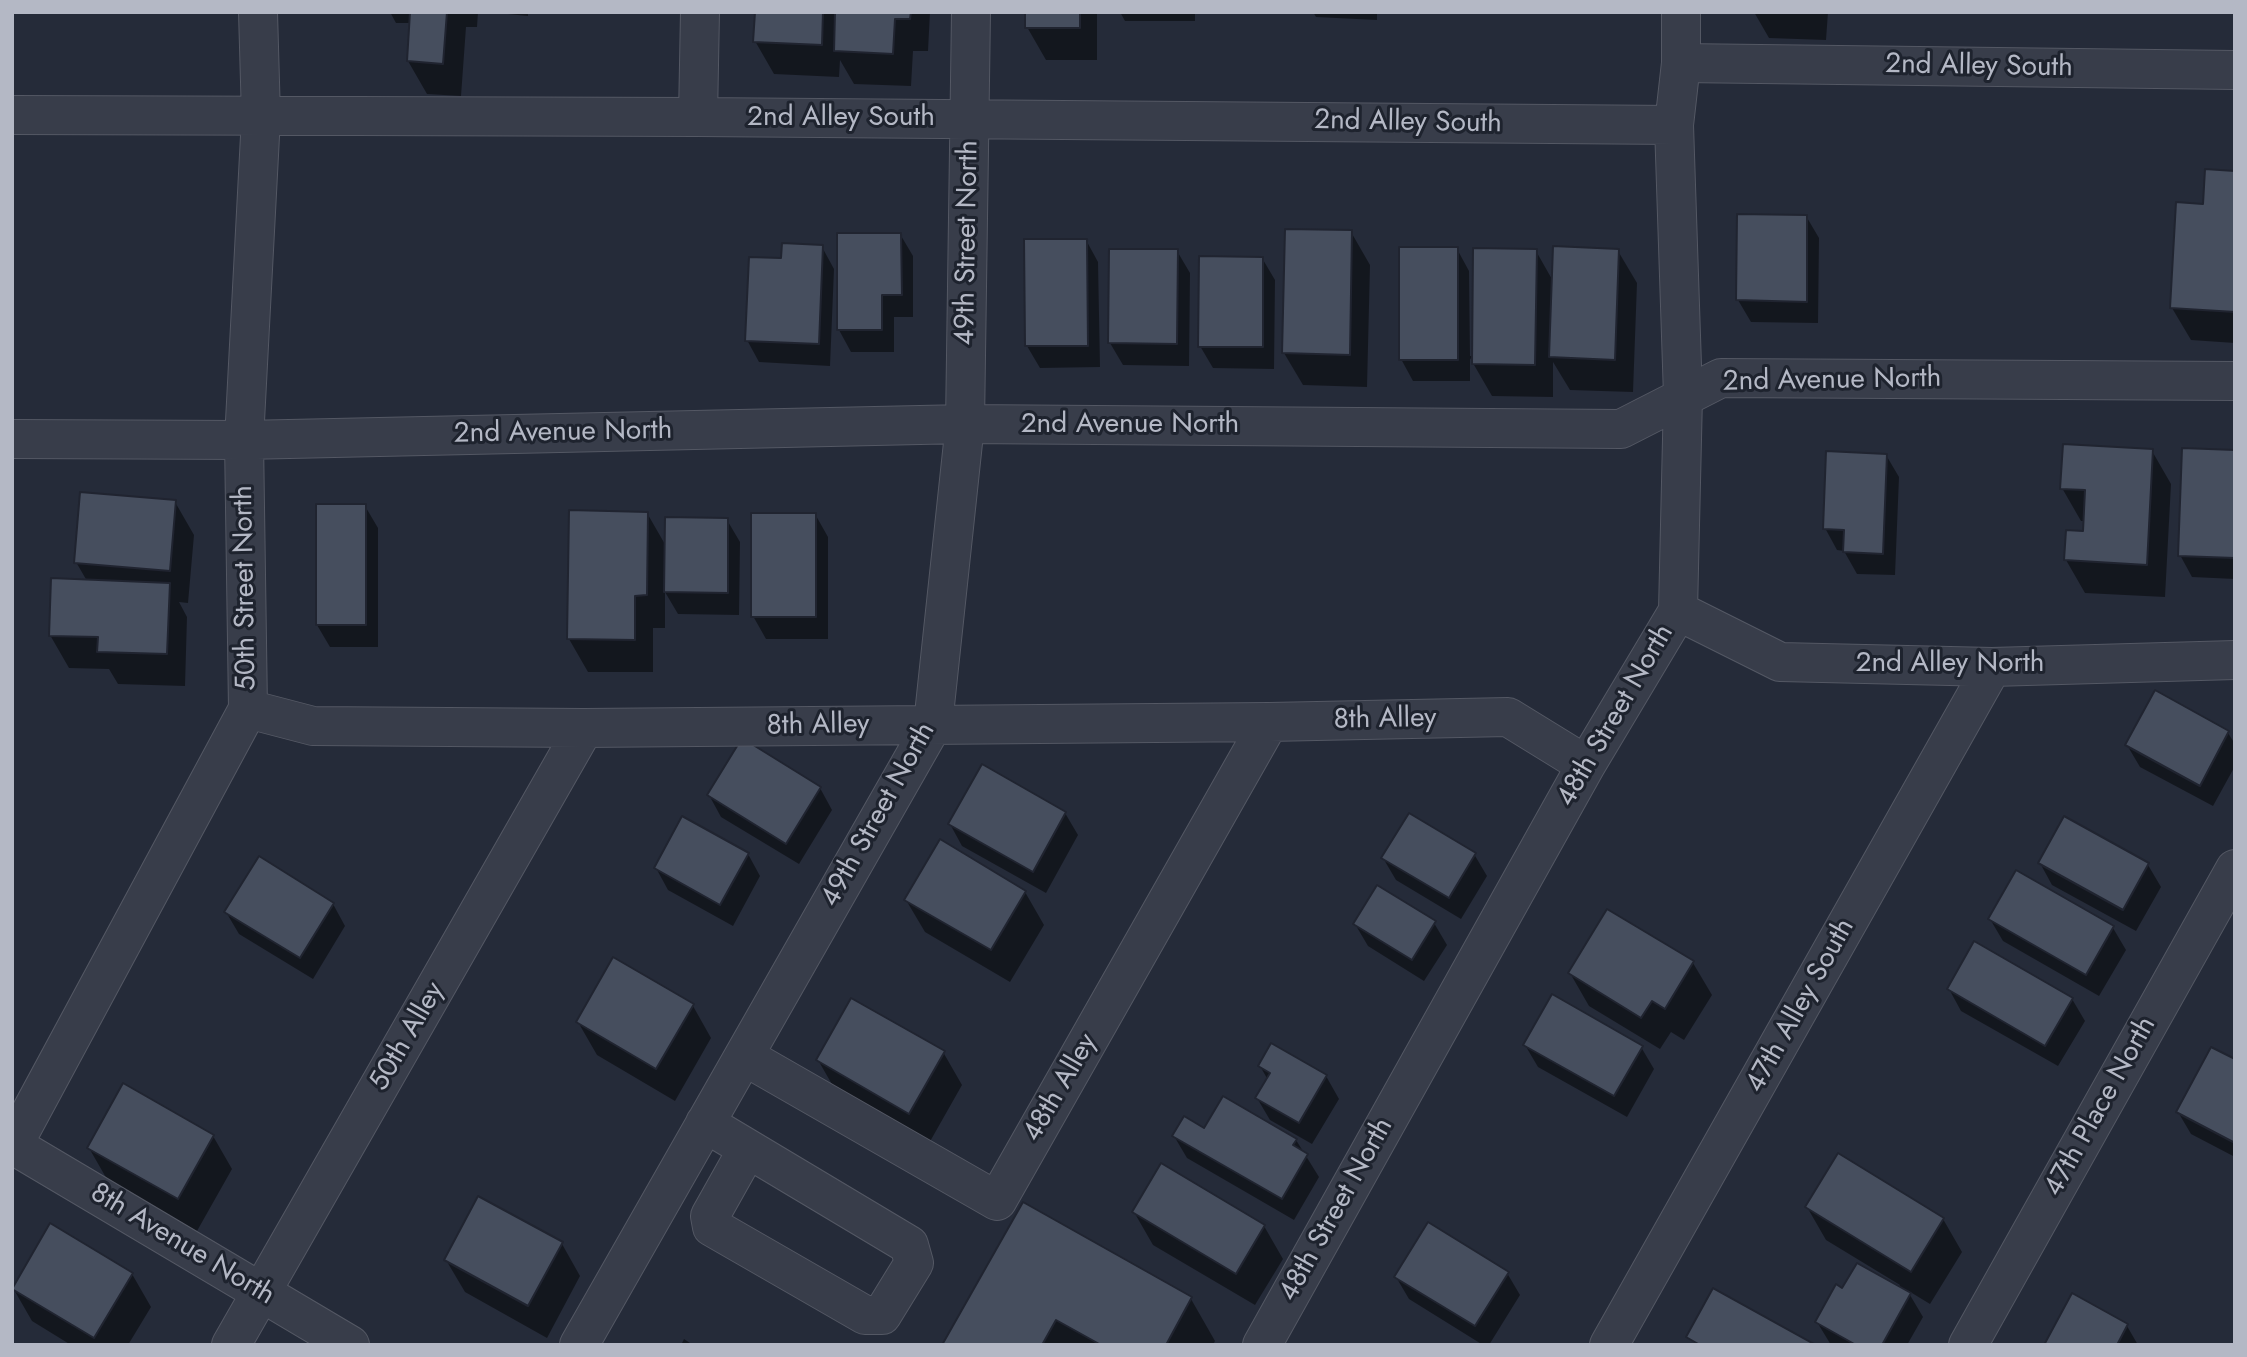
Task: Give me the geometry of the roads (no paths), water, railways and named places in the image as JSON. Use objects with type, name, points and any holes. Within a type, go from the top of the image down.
[{"type":"street","name":"50th Street North","points":[[13,1146],[248,709],[244,440],[261,117],[258,12]]},
{"type":"street","points":[[698,117],[700,12]]},
{"type":"street","name":"49th Street North","points":[[579,1345],[933,724],[965,424],[971,12]]},
{"type":"street","name":"48th Street North","points":[[1262,1345],[1586,765],[1678,611],[1683,396],[1674,125],[1681,63],[1681,12]]},
{"type":"street","name":"2nd Alley South","points":[[1681,63],[2235,70]]},
{"type":"street","name":"2nd Alley South","points":[[12,116],[698,117],[1674,125]]},
{"type":"street","name":"2nd Avenue North","points":[[12,439],[244,440],[965,424],[1622,429],[1721,378],[2235,382]]},
{"type":"street","name":"2nd Alley North","points":[[1678,611],[1780,662],[1992,667],[2235,660]]},
{"type":"street","name":"47th Alley South","points":[[1609,1345],[1992,667]]},
{"type":"street","name":"8th Alley","points":[[248,709],[313,726],[584,729],[1508,717],[1586,765]]},
{"type":"street","name":"48th Alley","points":[[744,1056],[998,1200],[1269,722]]},
{"type":"street","name":"50th Alley","points":[[231,1345],[584,729]]},
{"type":"street","name":"47th Place North","points":[[1968,1345],[2235,869]]},
{"type":"street","points":[[705,1123],[909,1245],[914,1263],[882,1315],[866,1315],[712,1227],[710,1216],[747,1150]]},
{"type":"street","name":"8th Avenue North","points":[[13,1146],[351,1345]]}]
